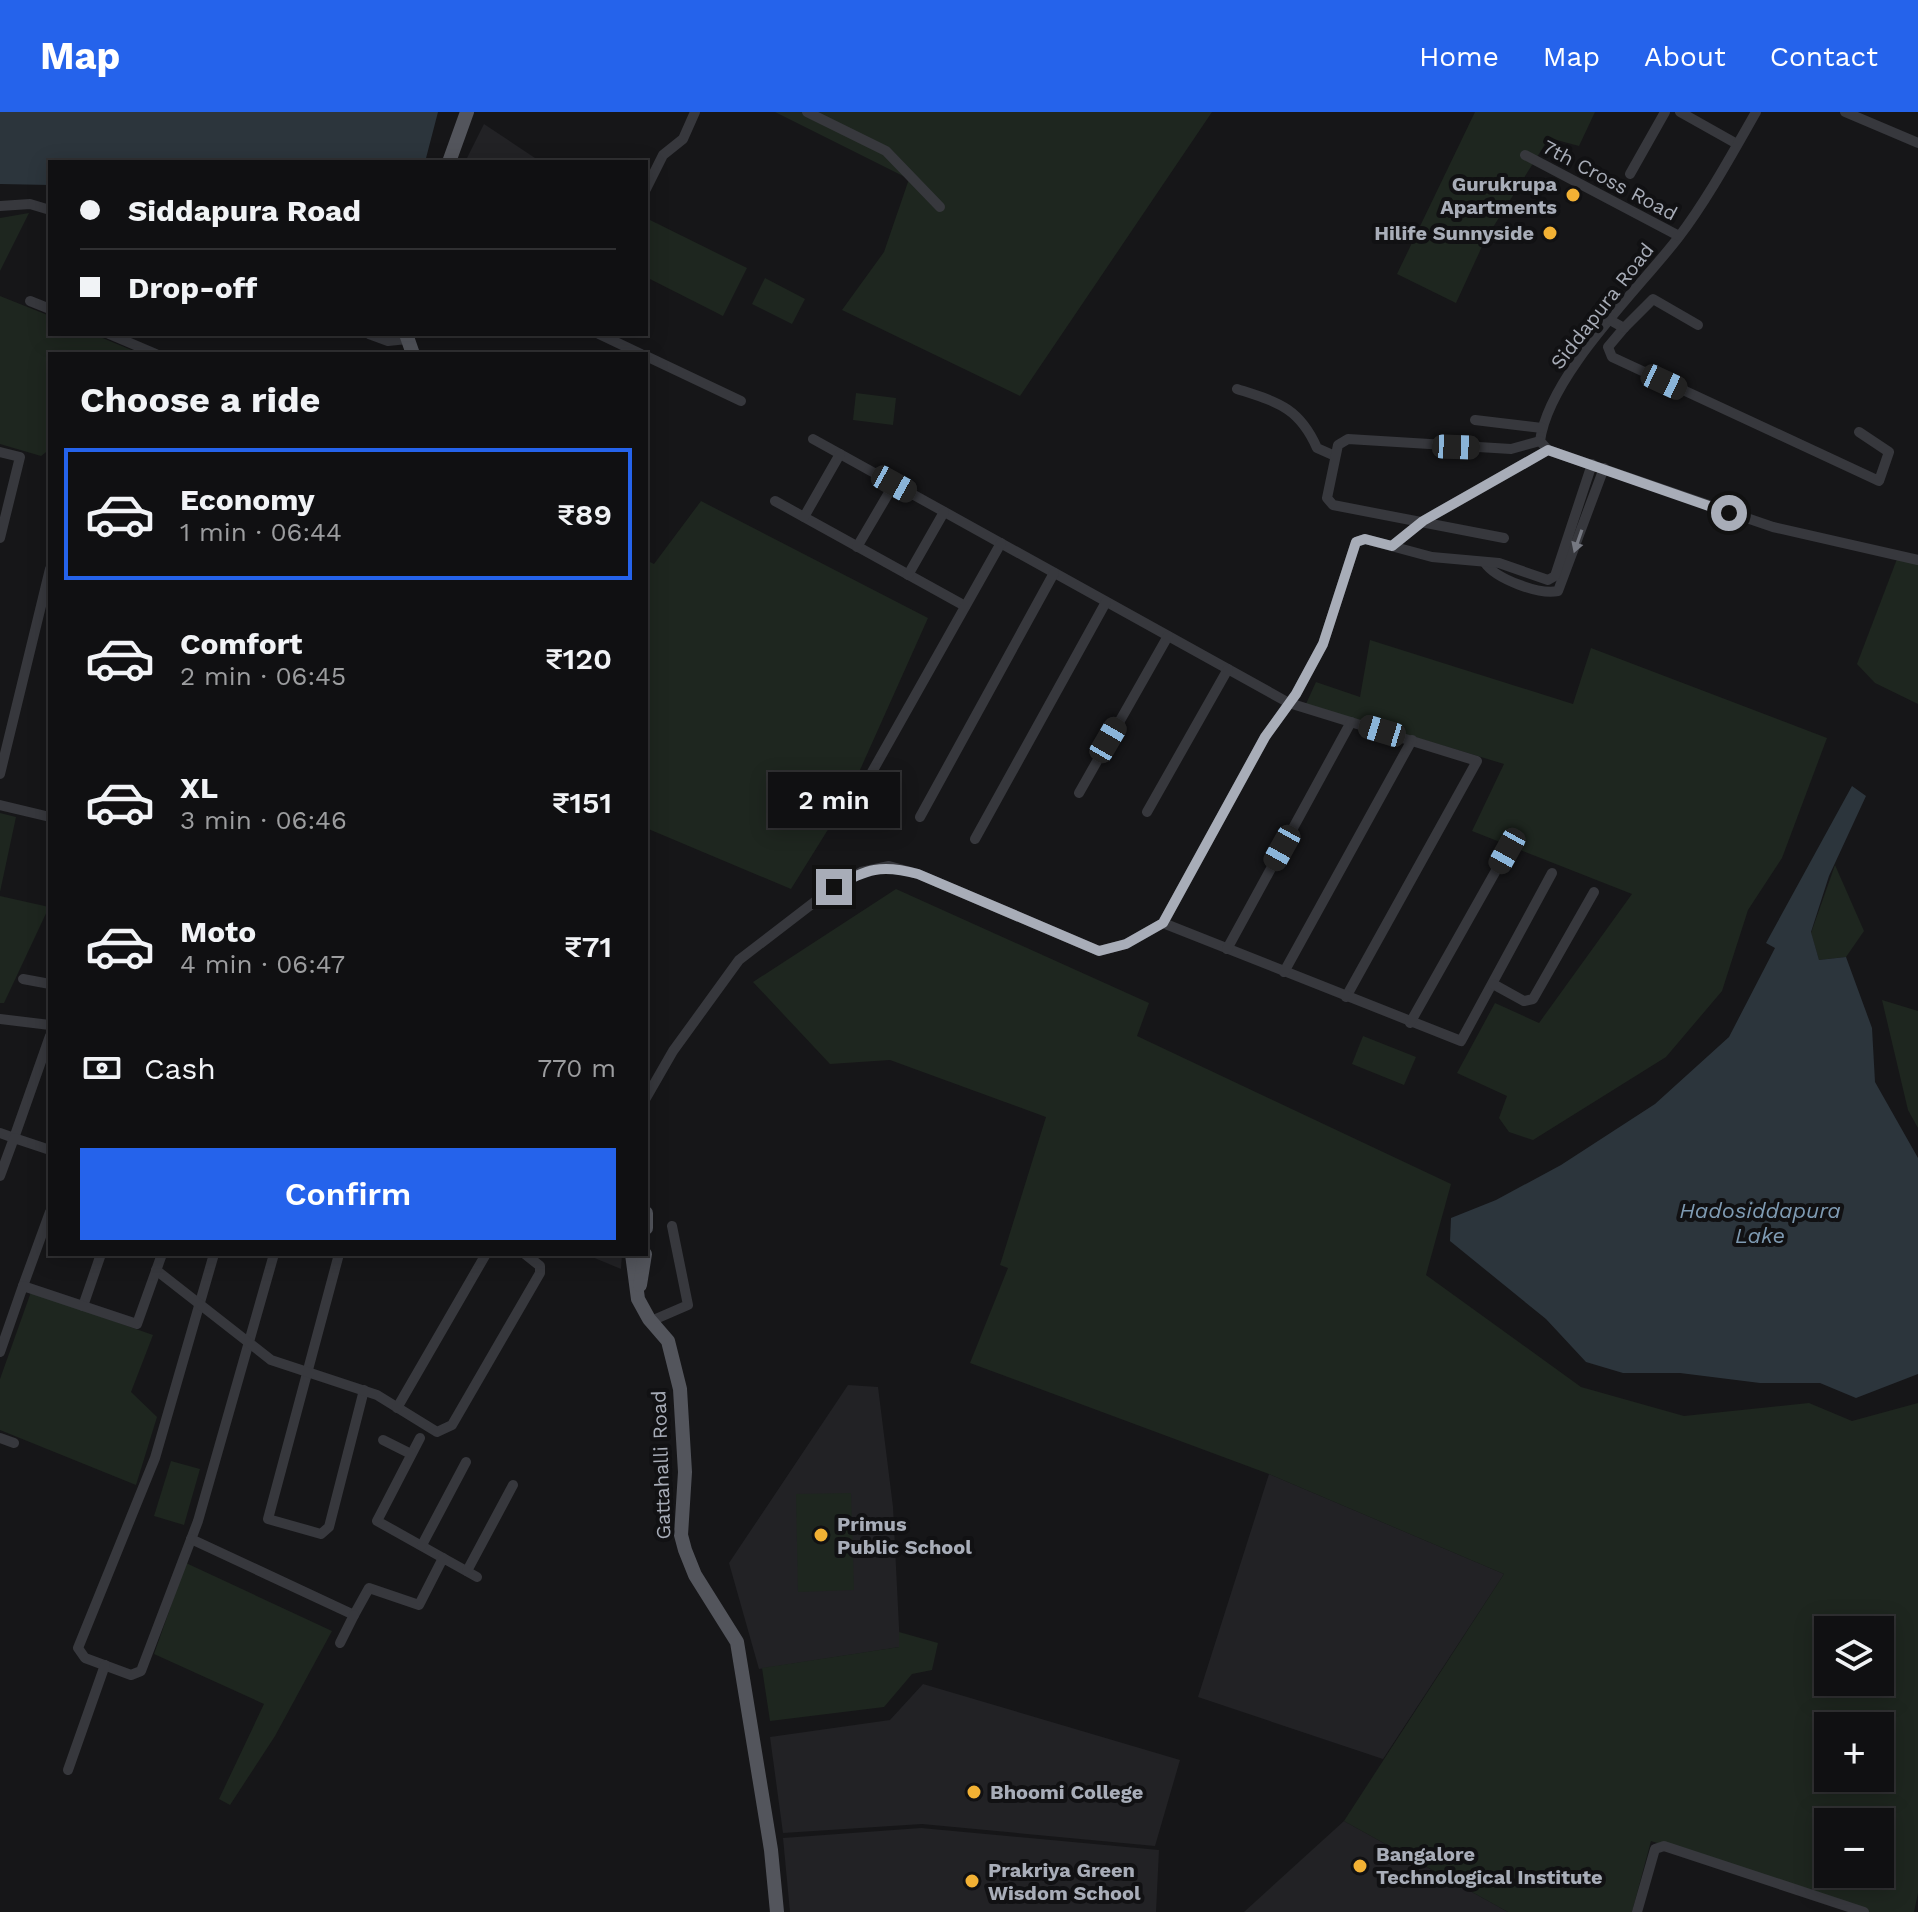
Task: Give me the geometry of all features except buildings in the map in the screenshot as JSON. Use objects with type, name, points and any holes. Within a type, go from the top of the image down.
[{"type":"main road","points":[[450,160],[467,112]]},
{"type":"main road","name":"Gattahalli Road","points":[[632,1256],[638,1299],[668,1341],[680,1389],[685,1472],[681,1535],[685,1550],[695,1575],[737,1642],[771,1850],[777,1912]]},
{"type":"main road","points":[[638,1299],[645,1256]]},
{"type":"street","points":[[648,185],[663,155],[683,139],[695,112]]},
{"type":"street","points":[[807,112],[886,151],[940,207]]},
{"type":"street","points":[[1630,174],[1665,112]]},
{"type":"street","points":[[1680,112],[1737,144]]},
{"type":"street","name":"Siddapura Road","points":[[1540,441],[1542,428],[1571,372],[1679,236],[1756,112]]},
{"type":"street","points":[[1845,112],[1866,116],[1918,143]]},
{"type":"street","name":"7th Cross Road","points":[[1525,155],[1679,236]]},
{"type":"street","points":[[0,206],[30,204],[48,209]]},
{"type":"street","points":[[1698,325],[1653,299],[1608,347],[1612,357],[1879,481],[1889,452],[1859,432]]},
{"type":"street","points":[[30,301],[48,308]]},
{"type":"street","points":[[1610,320],[1624,328]]},
{"type":"street","points":[[114,336],[151,352]]},
{"type":"street","points":[[374,336],[388,341],[406,336]]},
{"type":"street","points":[[603,336],[638,352]]},
{"type":"street","points":[[648,357],[741,401]]},
{"type":"street","points":[[1237,389],[1294,412],[1308,427],[1317,448],[1335,456]]},
{"type":"street","points":[[1475,420],[1542,428]]},
{"type":"street","points":[[813,439],[1289,703],[1474,759],[1477,763],[1346,997]]},
{"type":"street","points":[[1504,538],[1333,505],[1327,498],[1341,441],[1511,449],[1540,441],[1548,450],[1773,527],[1918,560]]},
{"type":"street","points":[[1392,546],[1423,521],[1548,450]]},
{"type":"street","points":[[0,452],[20,457],[0,538]]},
{"type":"street","points":[[804,517],[840,454]]},
{"type":"street","points":[[648,1095],[673,1051],[739,960],[834,887],[861,872],[889,866],[918,874],[1099,951],[1126,944],[1163,923],[1265,737],[1323,644],[1356,542],[1365,539],[1432,557],[1499,563],[1548,580],[1555,576],[1592,464]]},
{"type":"street","points":[[1485,563],[1493,574],[1548,593],[1558,591],[1604,468]]},
{"type":"street","points":[[857,547],[894,484]]},
{"type":"street","points":[[775,501],[965,606]]},
{"type":"street","points":[[908,575],[944,512]]},
{"type":"street","points":[[872,772],[1001,543]]},
{"type":"street","points":[[920,817],[1054,573]]},
{"type":"street","points":[[0,774],[48,577]]},
{"type":"street","points":[[975,839],[1106,602]]},
{"type":"street","points":[[1079,793],[1168,636]]},
{"type":"street","points":[[1147,812],[1228,669]]},
{"type":"street","points":[[1227,949],[1351,722]]},
{"type":"street","points":[[1284,972],[1412,740]]},
{"type":"street","points":[[0,805],[48,817]]},
{"type":"street","points":[[1410,1023],[1507,851]]},
{"type":"street","points":[[1163,923],[1461,1041],[1552,873]]},
{"type":"street","points":[[1493,984],[1524,1001],[1533,999],[1594,892]]},
{"type":"street","points":[[23,979],[48,983]]},
{"type":"street","points":[[0,1019],[48,1025]]},
{"type":"street","points":[[0,1176],[48,1042]]},
{"type":"street","points":[[0,1133],[48,1149]]},
{"type":"street","points":[[0,1352],[48,1217]]},
{"type":"street","points":[[651,1321],[688,1305],[672,1226]]},
{"type":"street","points":[[83,1306],[100,1256]]},
{"type":"street","points":[[23,1286],[137,1324],[161,1256]]},
{"type":"street","points":[[213,1256],[155,1458],[78,1648],[85,1658],[131,1675],[141,1671],[191,1539],[273,1256]]},
{"type":"street","points":[[338,1256],[268,1519],[321,1534],[329,1527],[364,1390]]},
{"type":"street","points":[[397,1408],[485,1256]]},
{"type":"street","points":[[156,1270],[271,1360],[364,1390],[437,1432],[452,1425],[540,1273],[540,1266],[528,1256]]},
{"type":"street","points":[[0,1438],[14,1443]]},
{"type":"street","points":[[420,1438],[377,1521],[472,1574],[513,1485]]},
{"type":"street","points":[[383,1440],[411,1454]]},
{"type":"street","points":[[422,1545],[466,1462]]},
{"type":"street","points":[[191,1539],[354,1615]]},
{"type":"street","points":[[340,1643],[369,1588],[419,1605],[443,1558]]},
{"type":"street","points":[[68,1770],[105,1665]]},
{"type":"street","points":[[1637,1912],[1655,1849],[1664,1846],[1864,1912]]},
{"type":"shaded area","points":[[775,112],[1212,112],[1020,396],[842,310],[884,252],[909,179]]},
{"type":"shaded area","points":[[1475,112],[1595,112],[1579,146],[1549,138],[1485,240],[1456,303],[1397,274]]},
{"type":"shaded area","points":[[484,124],[538,160],[466,160]]},
{"type":"shaded area","points":[[29,213],[0,271],[0,218]]},
{"type":"shaded area","points":[[648,219],[747,268],[723,316],[648,278]]},
{"type":"shaded area","points":[[765,278],[805,299],[792,324],[752,304]]},
{"type":"shaded area","points":[[0,296],[48,315],[48,336],[98,336],[136,352],[48,352],[48,451],[41,456],[0,444]]},
{"type":"shaded area","points":[[856,393],[896,398],[893,425],[853,420]]},
{"type":"shaded area","points":[[701,501],[928,618],[847,799],[791,889],[648,829],[648,561],[654,564]]},
{"type":"shaded area","points":[[1897,559],[1918,564],[1918,704],[1875,683],[1857,664]]},
{"type":"shaded area","points":[[1370,640],[1573,704],[1591,648],[1827,738],[1782,858],[1748,910],[1722,991],[1666,1057],[1533,1140],[1509,1132],[1499,1118],[1507,1096],[1457,1073],[1495,1003],[1539,1023],[1632,894],[1472,831],[1504,764],[1306,704],[1316,682],[1360,697]]},
{"type":"shaded area","points":[[0,813],[16,817],[0,892]]},
{"type":"shaded area","points":[[1835,865],[1864,931],[1846,957],[1819,960],[1811,933]]},
{"type":"shaded area","points":[[896,889],[1149,1003],[1137,1036],[1451,1184],[1426,1275],[1581,1387],[1684,1416],[1809,1403],[1852,1421],[1918,1403],[1918,1893],[1914,1912],[1869,1912],[1651,1841],[1632,1912],[1508,1912],[1344,1821],[1504,1574],[1269,1474],[970,1363],[1008,1268],[1000,1265],[1046,1117],[890,1060],[830,1064],[753,982]]},
{"type":"shaded area","points":[[0,896],[48,907],[4,1003],[0,1003]]},
{"type":"shaded area","points":[[1882,1000],[1918,1011],[1918,1128],[1908,1110]]},
{"type":"shaded area","points":[[1363,1036],[1416,1057],[1404,1085],[1352,1064]]},
{"type":"shaded area","points":[[590,1256],[622,1256],[621,1269]]},
{"type":"shaded area","points":[[31,1292],[153,1335],[131,1392],[157,1417],[136,1485],[0,1430],[0,1379]]},
{"type":"shaded area","name":"Primus Public School","points":[[848,1385],[878,1387],[893,1507],[900,1647],[759,1669],[729,1563]]},
{"type":"shaded area","points":[[171,1461],[200,1469],[184,1525],[154,1516]]},
{"type":"shaded area","points":[[1269,1474],[1504,1574],[1383,1759],[1198,1697]]},
{"type":"shaded area","points":[[851,1493],[854,1590],[798,1592],[796,1494]]},
{"type":"shaded area","points":[[186,1563],[332,1631],[275,1736],[230,1805],[219,1799],[264,1704],[154,1654]]},
{"type":"shaded area","points":[[899,1632],[938,1643],[932,1670],[912,1674],[884,1707],[770,1721],[762,1668],[899,1647]]},
{"type":"shaded area","name":"Bhoomi College","points":[[923,1684],[1180,1760],[1155,1846],[922,1824],[783,1833],[770,1737],[890,1720]]},
{"type":"shaded area","name":"Bangalore Technological Institute","points":[[1344,1821],[1508,1912],[1244,1912]]},
{"type":"shaded area","name":"Prakriya Green Wisdom School","points":[[921,1828],[1159,1850],[1156,1912],[790,1912],[783,1838]]},
{"type":"water","points":[[0,112],[438,112],[426,160],[48,160],[48,185],[0,184]]},
{"type":"water","name":"Hadosiddapura Lake","points":[[1852,786],[1866,796],[1829,876],[1811,932],[1819,960],[1846,957],[1872,1028],[1875,1082],[1918,1158],[1918,1374],[1856,1398],[1820,1383],[1760,1383],[1680,1373],[1623,1373],[1586,1362],[1546,1319],[1450,1241],[1451,1218],[1496,1200],[1561,1165],[1655,1104],[1729,1037],[1775,948],[1766,943]]},
{"type":"place","name":"Gurukrupa Apartments","points":[[1573,195]]},
{"type":"place","name":"Hilife Sunnyside","points":[[1550,233]]},
{"type":"place","name":"Primus Public School","points":[[821,1535]]},
{"type":"place","name":"Bhoomi College","points":[[974,1792]]},
{"type":"place","name":"Bangalore Technological Institute","points":[[1360,1866]]},
{"type":"place","name":"Prakriya Green Wisdom School","points":[[972,1881]]},
{"type":"route","points":[[834,887],[861,872],[889,866],[918,874],[1099,951],[1126,944],[1163,923],[1265,737],[1296,694],[1323,644],[1356,542],[1365,539],[1392,546],[1423,521],[1548,450],[1729,513]]}]
